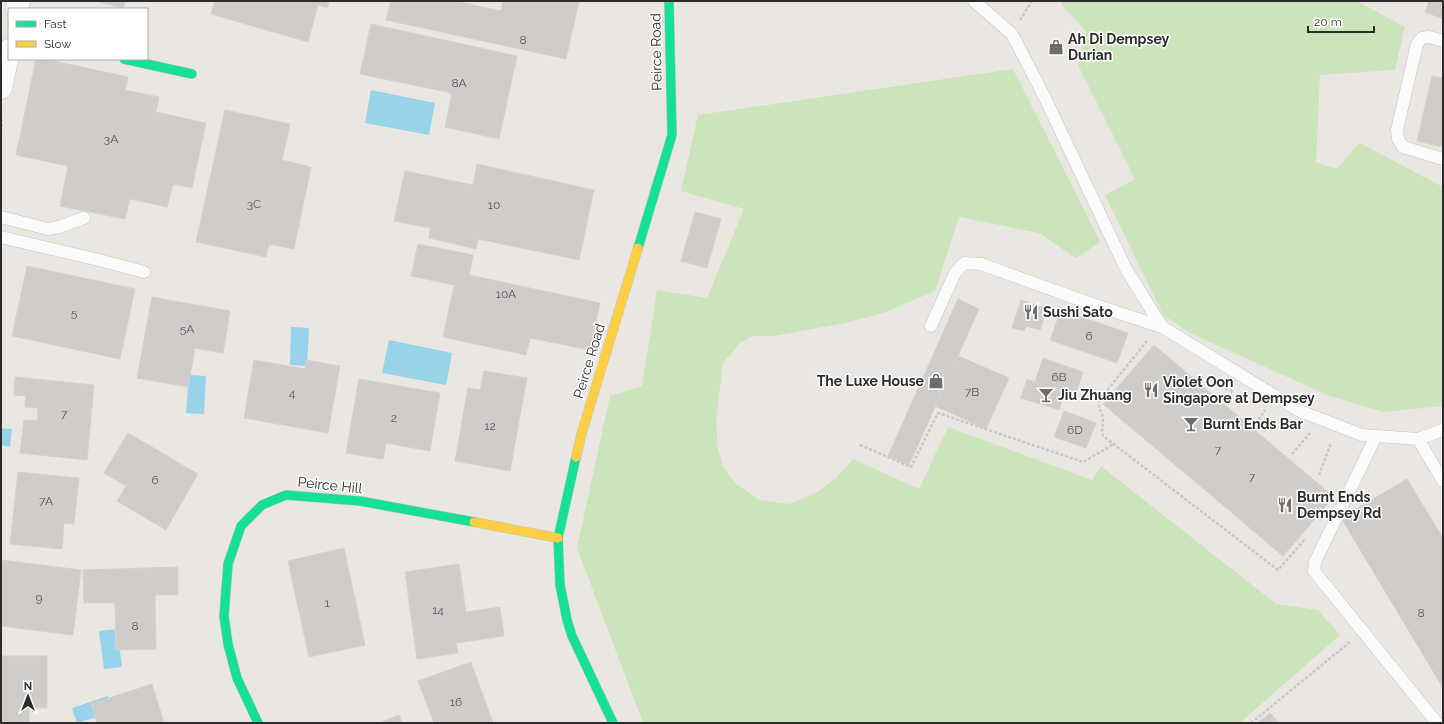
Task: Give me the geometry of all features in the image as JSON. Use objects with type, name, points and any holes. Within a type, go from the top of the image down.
[{"type":"street","name":"Peirce Road","points":[[613,723],[566,620],[560,585],[558,538],[582,432],[672,135],[669,1]]},
{"type":"street","points":[[1,88],[8,55]]},
{"type":"street","points":[[129,60],[192,74]]},
{"type":"street","name":"Peirce Hill","points":[[258,723],[237,678],[228,644],[224,616],[228,564],[241,526],[262,505],[286,495],[360,501],[558,538]]},
{"type":"lane","points":[[974,1],[1012,34],[1045,98],[1126,269],[1162,327]]},
{"type":"lane","points":[[1443,41],[1429,37],[1422,38],[1417,44],[1397,130],[1398,139],[1403,147],[1443,159]]},
{"type":"lane","points":[[1,217],[48,229],[59,228],[84,218]]},
{"type":"lane","points":[[1,238],[99,260],[144,272]]},
{"type":"lane","points":[[931,326],[955,273],[964,263],[981,264],[1089,303],[1162,327],[1300,411],[1362,435],[1418,438],[1443,430]]},
{"type":"lane","points":[[1376,436],[1315,562],[1314,571],[1437,723]]},
{"type":"lane","points":[[1418,438],[1443,481]]},
{"type":"path","points":[[1,119],[1,134]]},
{"type":"path","points":[[1150,336],[1100,399],[1098,406],[1103,416],[1101,429],[1103,436],[1278,570],[1309,535]]},
{"type":"path","points":[[1212,379],[1238,395]]},
{"type":"path","points":[[1256,424],[1265,410],[1259,407]]},
{"type":"path","points":[[860,445],[911,467],[938,413],[1083,462],[1114,444]]},
{"type":"path","points":[[1304,430],[1317,436]]},
{"type":"path","points":[[1292,454],[1310,433]]},
{"type":"path","points":[[1324,440],[1331,443],[1337,443]]},
{"type":"path","points":[[1319,475],[1331,443]]},
{"type":"path","points":[[1251,723],[1363,631]]},
{"type":"green space","points":[[1064,1],[1357,1],[1405,27],[1395,70],[1320,75],[1316,162],[1336,169],[1360,143],[1443,187],[1443,406],[1383,412],[1327,395],[1190,333],[1163,315],[1105,195],[1135,179],[1078,65],[1086,31],[1061,4]]},
{"type":"green space","points":[[1013,69],[1100,242],[1076,258],[1039,233],[959,217],[935,291],[883,313],[845,323],[774,336],[753,336],[740,343],[723,363],[716,421],[718,448],[723,467],[736,484],[760,500],[790,504],[819,491],[835,479],[853,459],[919,489],[948,427],[1092,480],[1101,466],[1276,604],[1318,610],[1340,635],[1240,723],[643,723],[577,548],[610,396],[642,386],[657,290],[707,298],[744,209],[681,191],[698,115]]},
{"type":"water","points":[[371,90],[435,103],[429,135],[365,123]]},
{"type":"water","points":[[291,327],[309,328],[307,366],[290,365]]},
{"type":"water","points":[[389,340],[452,353],[446,385],[382,373]]},
{"type":"water","points":[[189,375],[206,376],[204,414],[186,413]]},
{"type":"water","points":[[1,428],[12,429],[10,447],[1,445]]},
{"type":"water","points":[[117,629],[122,667],[104,669],[99,631]]},
{"type":"water","points":[[108,696],[114,712],[77,723],[72,708]]},
{"type":"building","points":[[96,1],[125,1],[123,8]]},
{"type":"building","points":[[215,1],[329,1],[327,8],[318,5],[308,42],[211,14]]},
{"type":"building","points":[[391,1],[455,1],[501,11],[503,1],[579,1],[566,59],[386,20]]},
{"type":"building","points":[[1429,1],[1443,1],[1443,19],[1425,12]]},
{"type":"building","points":[[371,24],[517,56],[499,139],[445,127],[452,93],[360,74]]},
{"type":"building","points":[[36,60],[50,60],[128,77],[125,90],[159,97],[156,112],[206,123],[192,188],[173,184],[167,207],[130,199],[125,219],[60,206],[68,166],[16,155]]},
{"type":"building","points":[[1432,76],[1443,78],[1443,147],[1417,141]]},
{"type":"building","points":[[225,110],[290,124],[282,160],[311,167],[294,249],[269,244],[266,257],[196,242]]},
{"type":"building","points":[[477,164],[594,190],[579,260],[478,239],[476,249],[429,238],[430,228],[394,221],[405,171],[473,185]]},
{"type":"building","points":[[695,212],[721,219],[707,268],[681,261]]},
{"type":"building","points":[[418,244],[473,255],[469,275],[600,303],[590,350],[530,338],[526,355],[443,337],[454,285],[411,276]]},
{"type":"building","points":[[27,266],[135,289],[120,359],[12,336]]},
{"type":"building","points":[[152,297],[230,311],[223,353],[195,348],[188,387],[137,378]]},
{"type":"building","points":[[958,299],[979,309],[909,465],[888,456]]},
{"type":"building","points":[[1021,300],[1047,309],[1040,330],[1026,326],[1024,331],[1012,328]]},
{"type":"building","points":[[1061,310],[1128,333],[1117,363],[1050,340]]},
{"type":"building","points":[[1154,345],[1334,497],[1283,556],[1103,404]]},
{"type":"building","points":[[958,356],[1009,378],[986,429],[935,406]]},
{"type":"building","points":[[1043,358],[1083,372],[1075,396],[1035,382]]},
{"type":"building","points":[[254,360],[305,369],[306,360],[340,366],[328,433],[244,418]]},
{"type":"building","points":[[484,371],[527,378],[510,471],[455,461],[468,388],[480,390]]},
{"type":"building","points":[[15,377],[94,385],[87,460],[20,453],[24,420],[37,421],[38,408],[25,407],[26,396],[14,395]]},
{"type":"building","points":[[359,379],[440,393],[430,451],[386,443],[383,459],[346,453]]},
{"type":"building","points":[[1027,379],[1065,392],[1059,410],[1021,398]]},
{"type":"building","points":[[1064,411],[1096,423],[1086,448],[1054,437]]},
{"type":"building","points":[[128,433],[198,474],[166,530],[117,501],[126,486],[104,473]]},
{"type":"building","points":[[18,472],[79,478],[74,524],[64,523],[62,549],[10,544]]},
{"type":"building","points":[[1407,479],[1443,538],[1443,688],[1341,518]]},
{"type":"building","points":[[344,548],[365,645],[309,657],[288,561]]},
{"type":"building","points":[[1,560],[81,570],[73,635],[1,626]]},
{"type":"building","points":[[459,564],[466,612],[500,607],[504,636],[456,643],[458,653],[417,659],[405,572]]},
{"type":"building","points":[[178,567],[178,595],[155,595],[156,649],[116,650],[115,603],[84,603],[83,570]]},
{"type":"building","points":[[1,656],[47,656],[47,708],[29,708],[29,723],[1,723]]},
{"type":"building","points":[[471,662],[493,723],[434,723],[418,681]]},
{"type":"building","points":[[152,684],[164,723],[97,723],[91,704]]},
{"type":"building","points":[[1270,713],[1279,723],[1258,723]]},
{"type":"building","points":[[399,715],[402,723],[379,723]]},
{"type":"traffic: fast","points":[[638,248],[672,135],[669,1]]},
{"type":"traffic: fast","points":[[129,60],[192,74]]},
{"type":"traffic: fast","points":[[576,457],[558,538],[560,585],[567,620],[572,636],[613,723]]},
{"type":"traffic: fast","points":[[258,723],[237,678],[228,644],[224,616],[228,564],[241,526],[262,505],[286,495],[360,501],[474,522]]},
{"type":"traffic: slow","points":[[576,457],[582,432],[638,248]]},
{"type":"traffic: slow","points":[[474,522],[558,538]]},
{"type":"place","name":"Ah Di Dempsey Durian","points":[[1056,47]]},
{"type":"place","name":"Sushi Sato","points":[[1031,312]]},
{"type":"place","name":"The Luxe House","points":[[936,381]]},
{"type":"place","name":"Violet Oon Singapore at Dempsey","points":[[1151,390]]},
{"type":"place","name":"Jiu Zhuang","points":[[1046,395]]},
{"type":"place","name":"Burnt Ends Bar","points":[[1191,424]]},
{"type":"place","name":"Burnt Ends Dempsey Rd","points":[[1285,505]]}]
